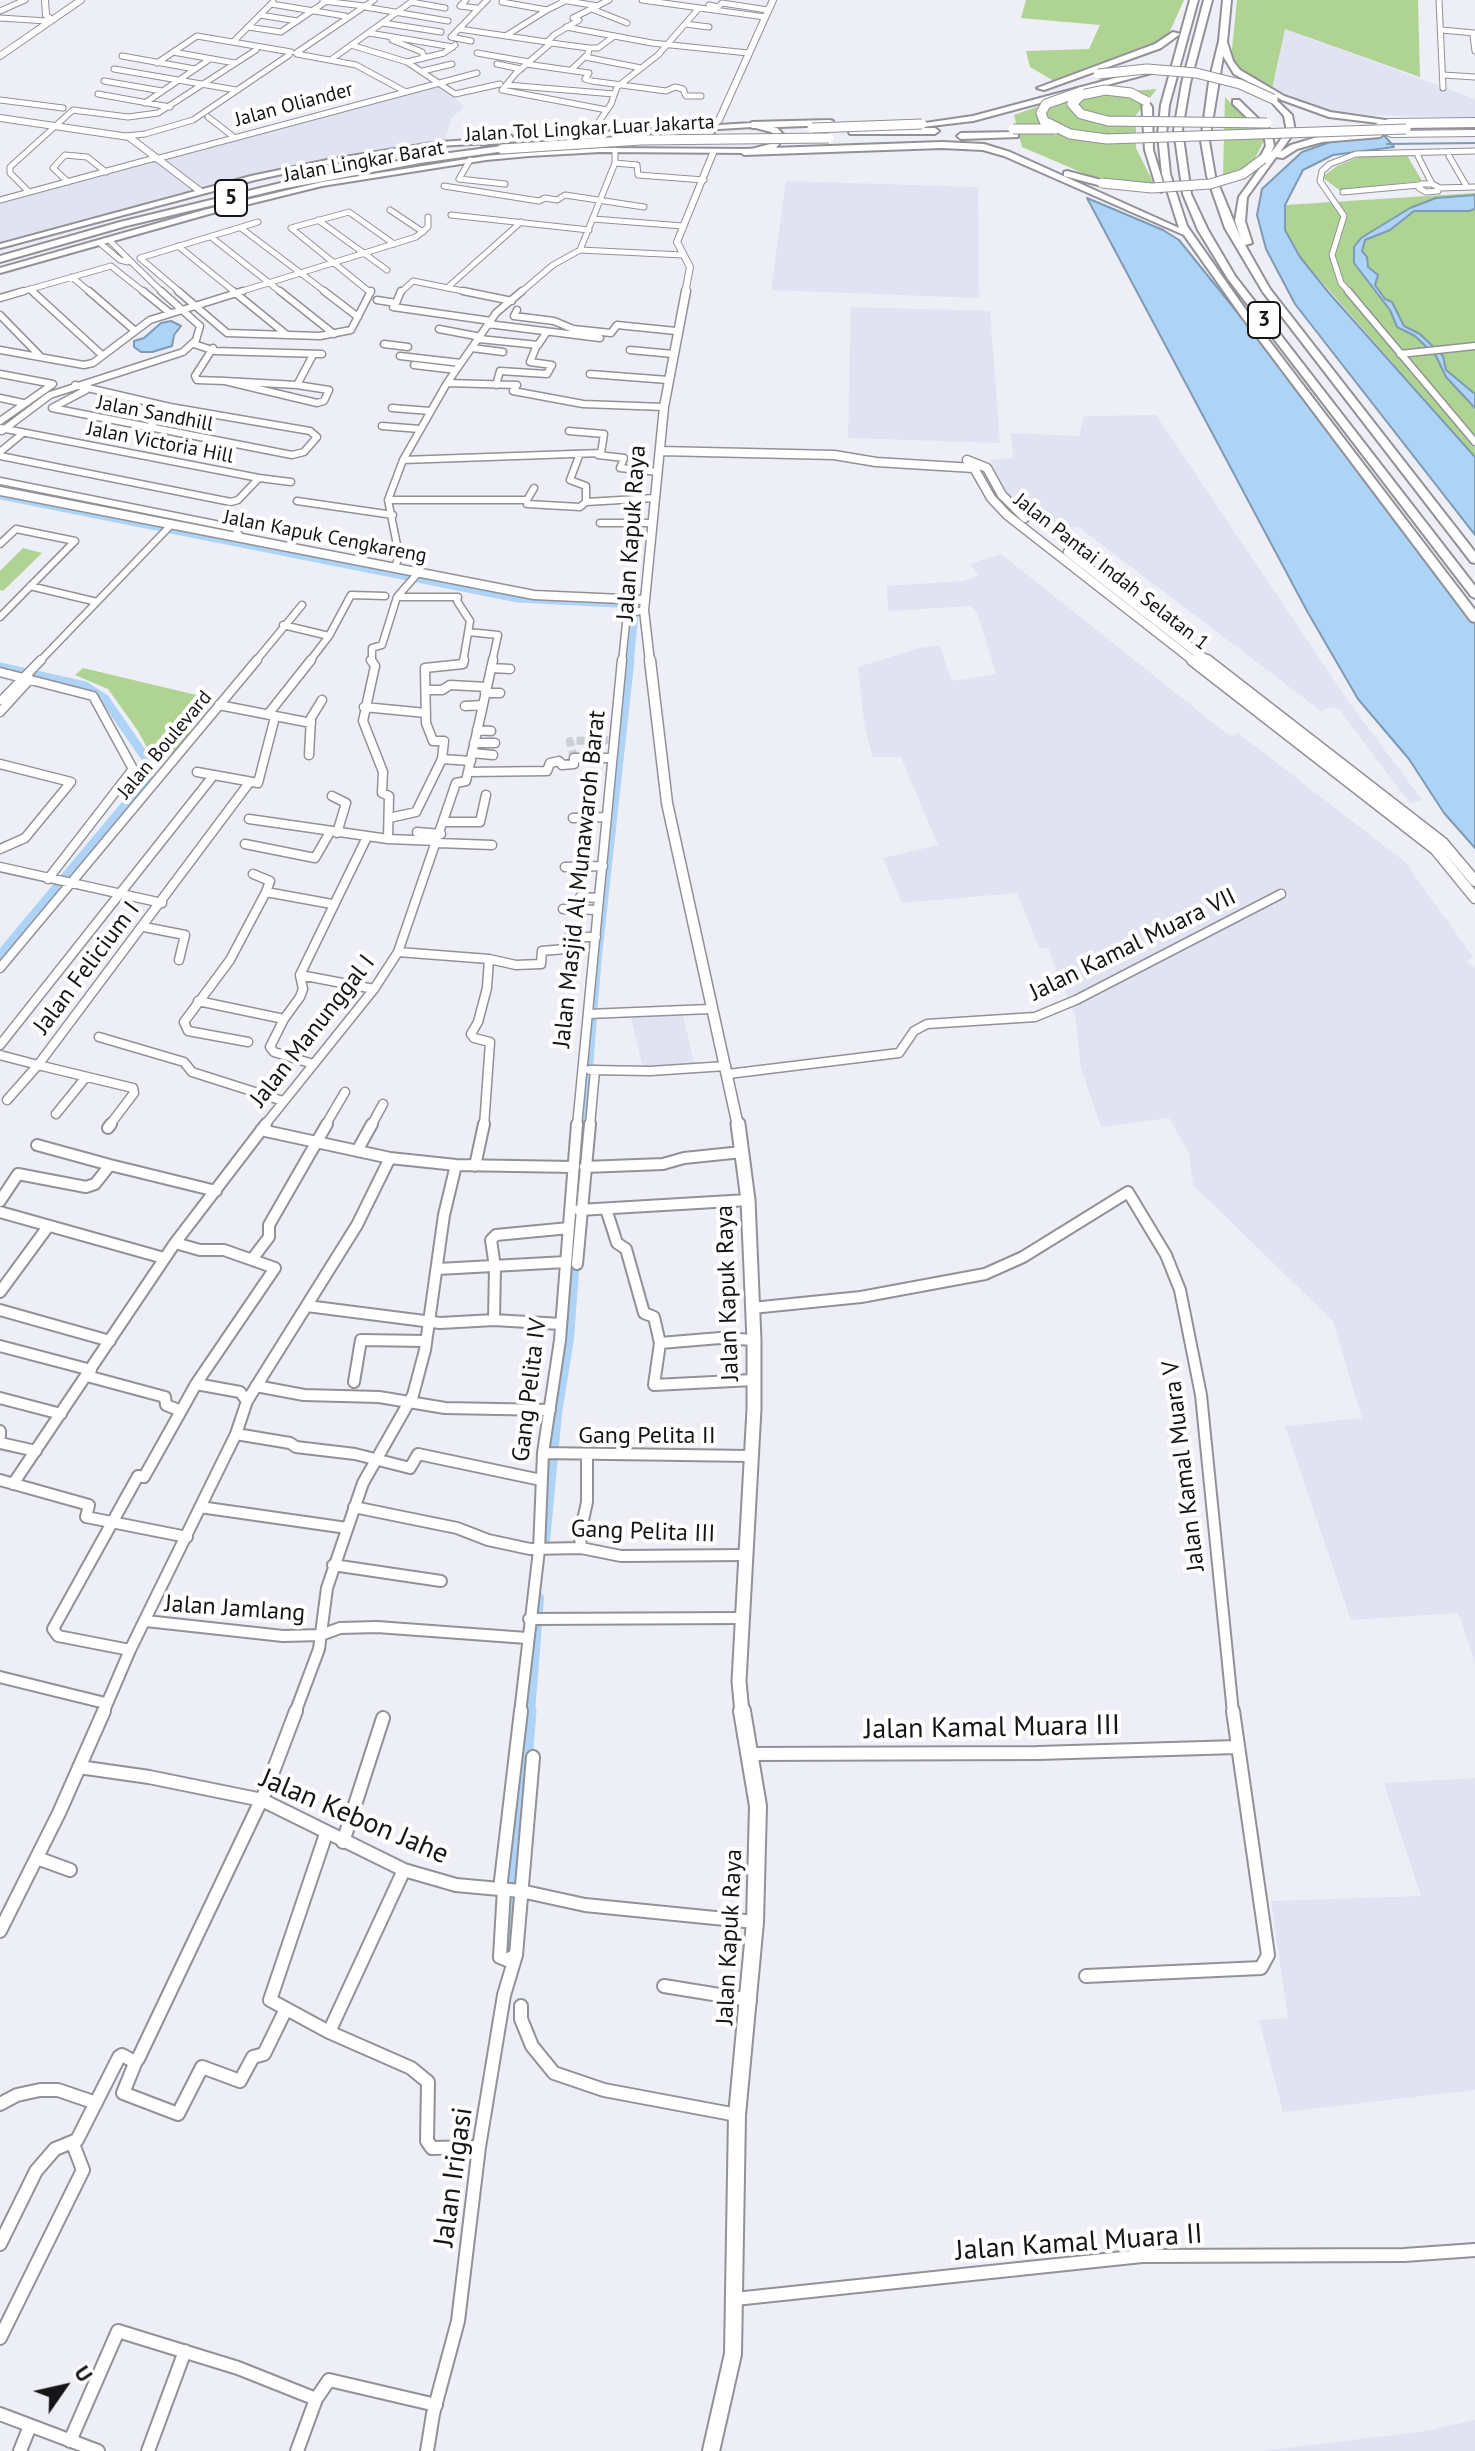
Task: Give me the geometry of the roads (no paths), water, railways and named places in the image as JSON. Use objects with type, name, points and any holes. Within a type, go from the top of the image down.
[{"type":"highway","points":[[1193,0],[1166,57],[1156,69],[1139,78],[1048,103],[1041,112],[1042,119],[1059,131],[1094,138],[1325,128]]},
{"type":"highway","name":"3","points":[[1193,0],[1165,105],[1162,135],[1166,174],[1174,204],[1198,251],[1475,618]]},
{"type":"highway","name":"3","points":[[1208,0],[1186,83],[1178,130],[1187,194],[1203,230],[1231,277],[1475,594]]},
{"type":"highway","name":"3","points":[[1217,0],[1194,85],[1188,135],[1189,158],[1206,217],[1222,248],[1314,372],[1475,577]]},
{"type":"highway","name":"3","points":[[1227,0],[1205,141],[1211,176],[1230,228],[1261,282],[1287,318],[1475,560]]},
{"type":"highway","points":[[1008,106],[1044,87],[1158,46],[1176,34]]},
{"type":"highway","points":[[1223,41],[1229,61],[1237,72],[1279,98],[1287,113],[1291,131],[1243,197],[1240,221],[1251,250],[1287,318]]},
{"type":"highway","points":[[717,126],[927,124],[964,120],[1098,74],[1147,69],[1196,73],[1240,84],[1329,114],[1401,127]]},
{"type":"highway","points":[[927,124],[1156,69]]},
{"type":"highway","points":[[717,126],[948,140],[999,148],[1102,183],[1152,188],[1210,184],[1243,174],[1263,159],[1270,146],[1268,133],[1230,97],[1215,73]]},
{"type":"highway","points":[[1177,230],[1152,165],[1146,101],[1131,93],[1105,90],[1081,95],[1072,105],[1085,116],[1113,122],[1325,128]]},
{"type":"highway","points":[[752,125],[911,121],[979,113]]},
{"type":"highway","name":"Jalan Tol Lingkar Luar Jakarta","points":[[0,249],[227,192],[409,156],[717,126]]},
{"type":"highway","points":[[854,136],[1475,126]]},
{"type":"highway","points":[[1255,179],[1284,153],[1306,143],[1401,127]]},
{"type":"highway","name":"Jalan Tol Lingkar Luar Jakarta","points":[[0,266],[123,224],[281,186],[501,147],[641,140],[854,136]]},
{"type":"highway","points":[[227,192],[274,177],[360,160],[509,138]]},
{"type":"highway","points":[[744,152],[975,146],[1007,154],[1177,230]]},
{"type":"highway","points":[[999,148],[1051,172],[1135,202],[1163,217],[1198,251]]},
{"type":"highway","points":[[0,266],[142,223],[338,178],[429,163],[486,158]]},
{"type":"main road","points":[[0,249],[200,191],[335,161],[439,144],[752,125]]},
{"type":"main road","name":"Jalan Lingkar Barat","points":[[0,266],[309,187],[470,160],[618,150],[744,152],[768,148],[781,140],[777,131],[752,125]]},
{"type":"main road","points":[[658,129],[647,140],[660,152]]},
{"type":"main road","points":[[618,150],[631,147],[636,140],[619,132]]},
{"type":"street","points":[[0,11],[25,0]]},
{"type":"street","points":[[45,0],[49,20]]},
{"type":"street","points":[[2,53],[81,0]]},
{"type":"street","points":[[319,0],[448,21]]},
{"type":"street","points":[[126,137],[191,125],[208,117],[345,16],[372,0]]},
{"type":"street","points":[[466,0],[460,6],[476,8]]},
{"type":"street","points":[[471,41],[452,37],[476,8],[487,0]]},
{"type":"street","points":[[507,35],[563,0],[598,6]]},
{"type":"street","points":[[607,110],[502,91],[505,84],[549,42],[579,20],[573,18],[609,0]]},
{"type":"street","points":[[642,0],[767,14]]},
{"type":"street","points":[[690,7],[696,0]]},
{"type":"street","points":[[717,126],[773,0]]},
{"type":"street","points":[[1439,0],[1443,88]]},
{"type":"street","points":[[248,27],[281,32],[327,1]]},
{"type":"street","points":[[332,59],[413,1],[445,8]]},
{"type":"street","points":[[233,42],[273,2],[345,16]]},
{"type":"street","points":[[502,2],[547,10]]},
{"type":"street","points":[[531,7],[545,3]]},
{"type":"street","points":[[0,5],[12,6]]},
{"type":"street","points":[[0,120],[126,137],[189,122],[362,6]]},
{"type":"street","points":[[591,133],[619,85],[668,44],[699,8]]},
{"type":"street","points":[[459,29],[598,48],[627,23],[592,9]]},
{"type":"street","points":[[60,13],[72,14]]},
{"type":"street","points":[[260,15],[297,21]]},
{"type":"street","points":[[0,18],[49,20]]},
{"type":"street","points":[[383,23],[441,32]]},
{"type":"street","points":[[685,24],[709,27]]},
{"type":"street","points":[[566,27],[611,36],[748,53]]},
{"type":"street","points":[[1441,30],[1474,34],[1475,51]]},
{"type":"street","points":[[369,33],[455,45],[407,62]]},
{"type":"street","points":[[394,37],[392,41],[422,52],[424,58]]},
{"type":"street","points":[[157,63],[194,38],[233,42],[337,63],[364,72],[402,93]]},
{"type":"street","points":[[194,38],[256,50],[332,59],[369,70],[402,93]]},
{"type":"street","points":[[351,45],[407,62],[455,94],[505,84],[614,94]]},
{"type":"street","points":[[477,53],[566,71],[585,57],[589,48]]},
{"type":"street","points":[[29,192],[9,170],[75,109],[133,117],[170,107],[256,50]]},
{"type":"street","points":[[173,52],[235,63]]},
{"type":"street","points":[[122,56],[195,69]]},
{"type":"street","points":[[585,57],[641,68]]},
{"type":"street","points":[[489,70],[504,58]]},
{"type":"street","points":[[145,103],[210,59]]},
{"type":"street","points":[[423,71],[452,64]]},
{"type":"street","points":[[497,64],[510,67],[525,65]]},
{"type":"street","points":[[500,73],[510,67]]},
{"type":"street","points":[[114,69],[243,91]]},
{"type":"street","points":[[572,69],[591,73],[587,80],[666,91],[675,87],[683,89],[686,96],[701,96]]},
{"type":"street","name":"Jalan Oliander","points":[[0,200],[477,73]]},
{"type":"street","points":[[1443,75],[1475,77]]},
{"type":"street","points":[[104,81],[162,91]]},
{"type":"street","points":[[98,94],[170,107]]},
{"type":"street","points":[[0,100],[63,108]]},
{"type":"street","points":[[208,117],[235,138]]},
{"type":"street","points":[[126,137],[200,191]]},
{"type":"street","points":[[580,250],[618,150]]},
{"type":"street","points":[[1475,151],[1356,154],[1341,158],[1322,171],[1320,181],[1344,216],[1332,255],[1341,283],[1475,442]]},
{"type":"street","name":"Jalan Kapuk Raya","points":[[711,2451],[733,2354],[737,2115],[755,1922],[758,1806],[747,1754],[739,1681],[754,1409],[754,1340],[748,1200],[742,1152],[727,1070],[710,1009],[667,803],[640,608],[658,472],[665,448],[664,407],[690,267],[677,242],[713,153]]},
{"type":"street","points":[[68,182],[53,168],[65,155],[87,157],[106,172]]},
{"type":"street","points":[[1418,156],[1432,184],[1439,188],[1475,187]]},
{"type":"street","points":[[1449,156],[1467,187]]},
{"type":"street","points":[[153,159],[188,195]]},
{"type":"street","points":[[470,160],[459,179],[505,184]]},
{"type":"street","points":[[615,163],[637,165],[638,175],[704,180]]},
{"type":"street","points":[[1343,192],[1432,184]]},
{"type":"street","points":[[1419,185],[1426,192],[1439,188]]},
{"type":"street","points":[[444,186],[539,201],[545,198],[557,200],[565,195],[598,202],[643,204],[644,207]]},
{"type":"street","points":[[390,210],[423,232]]},
{"type":"street","points":[[258,222],[140,258],[227,333],[334,334],[351,330],[372,291],[290,229],[349,212],[394,244]]},
{"type":"street","points":[[451,215],[589,230]]},
{"type":"street","points":[[0,350],[84,365],[134,330],[170,313],[394,244],[423,232],[428,227],[428,217]]},
{"type":"street","points":[[593,219],[683,226]]},
{"type":"street","points":[[318,220],[387,270]]},
{"type":"street","points":[[447,288],[521,222]]},
{"type":"street","points":[[241,228],[358,317]]},
{"type":"street","points":[[211,237],[334,334]]},
{"type":"street","points":[[2,430],[41,401],[75,385],[169,358],[195,342],[200,326],[128,262],[120,260],[105,241]]},
{"type":"street","points":[[178,246],[288,335]]},
{"type":"street","points":[[395,568],[399,555],[388,500],[403,460],[447,383],[490,323],[553,265],[580,250],[683,255]]},
{"type":"street","points":[[0,298],[115,266],[170,313]]},
{"type":"street","points":[[72,277],[134,330]]},
{"type":"street","points":[[512,301],[413,281],[401,290],[393,307],[546,333],[608,338]]},
{"type":"street","points":[[30,289],[102,355]]},
{"type":"street","points":[[377,300],[396,303]]},
{"type":"street","points":[[517,310],[514,316],[554,321],[573,329],[611,333],[617,325],[676,331]]},
{"type":"street","points":[[0,315],[41,357]]},
{"type":"street","points":[[439,329],[537,345]]},
{"type":"street","points":[[496,385],[500,371],[547,374],[552,365],[530,362],[546,333]]},
{"type":"street","points":[[195,342],[212,350],[322,354]]},
{"type":"street","points":[[384,344],[408,347],[401,356],[459,367]]},
{"type":"street","points":[[1400,354],[1475,346]]},
{"type":"street","points":[[472,348],[503,352]]},
{"type":"street","points":[[212,350],[195,376],[197,380],[223,381],[297,385],[325,388],[329,392],[324,401],[317,403],[223,381]]},
{"type":"street","points":[[630,350],[673,354]]},
{"type":"street","points":[[297,385],[313,355]]},
{"type":"street","points":[[414,365],[459,367]]},
{"type":"street","points":[[0,374],[52,383],[0,421]]},
{"type":"street","points":[[590,374],[668,380]]},
{"type":"street","points":[[447,383],[517,385],[513,391],[583,404],[664,407]]},
{"type":"street","points":[[75,385],[170,407]]},
{"type":"street","name":"Jalan Sandhill","points":[[86,390],[52,408],[292,455],[304,452],[317,437],[315,433],[170,407]]},
{"type":"street","points":[[0,398],[23,403]]},
{"type":"street","points":[[147,429],[170,407]]},
{"type":"street","points":[[392,408],[430,411]]},
{"type":"street","points":[[382,426],[420,429]]},
{"type":"street","name":"Jalan Victoria Hill","points":[[2,430],[259,478]]},
{"type":"street","points":[[569,431],[604,434],[598,455]]},
{"type":"street","name":"Jalan Victoria Hill","points":[[0,454],[23,433]]},
{"type":"street","name":"Jalan Pantai Indah Selatan 1","points":[[665,448],[834,451],[981,463],[1016,512],[1443,843],[1475,881]]},
{"type":"street","name":"Jalan Pantai Indah Selatan 1","points":[[665,448],[834,455],[876,462],[974,468],[991,498],[1007,515],[1435,849],[1475,898]]},
{"type":"street","name":"Jalan Victoria Hill","points":[[0,454],[231,502],[238,500],[259,478]]},
{"type":"street","points":[[403,460],[598,455],[624,458],[620,468],[658,472]]},
{"type":"street","points":[[579,456],[570,480],[586,486],[586,502]]},
{"type":"street","points":[[259,478],[291,482]]},
{"type":"street","points":[[0,481],[235,528],[241,538]]},
{"type":"street","points":[[527,500],[534,488]]},
{"type":"street","name":"Jalan Kapuk Cengkareng","points":[[0,491],[167,528],[241,538],[395,568],[465,589],[640,608]]},
{"type":"street","points":[[527,500],[527,504],[580,507],[586,502],[655,498]]},
{"type":"street","points":[[388,500],[527,500]]},
{"type":"street","points":[[297,501],[393,515]]},
{"type":"street","points":[[600,523],[652,523]]},
{"type":"street","points":[[0,712],[4,700],[167,528]]},
{"type":"street","points":[[0,544],[16,529],[75,541],[0,617]]},
{"type":"street","points":[[388,839],[389,796],[382,793],[383,772],[368,740],[363,721],[364,707],[375,666],[370,658],[372,648],[382,645],[392,604],[416,575]]},
{"type":"street","points":[[30,586],[97,602]]},
{"type":"street","points":[[397,597],[465,589]]},
{"type":"street","points":[[389,818],[414,814],[442,759],[444,741],[433,741],[426,723],[425,668],[463,664],[470,621],[457,601],[465,589]]},
{"type":"street","points":[[272,715],[329,636],[351,595],[385,596]]},
{"type":"street","name":"Jalan Boulevard","points":[[0,968],[302,605]]},
{"type":"street","name":"Jalan Masjid Al Munawaroh Barat","points":[[585,1109],[611,758],[627,614],[640,608]]},
{"type":"street","points":[[283,625],[329,636]]},
{"type":"street","name":"Jalan Manunggal I","points":[[13,1484],[164,1258],[283,1101],[374,989],[398,952],[456,783],[466,781],[472,757],[498,635],[468,632]]},
{"type":"street","points":[[491,668],[510,669]]},
{"type":"street","points":[[0,672],[27,676],[93,696],[133,769],[49,879]]},
{"type":"street","points":[[426,690],[443,690],[450,685],[500,693]]},
{"type":"street","points":[[309,755],[311,723],[322,700]]},
{"type":"street","points":[[219,705],[311,723]]},
{"type":"street","points":[[465,706],[483,705]]},
{"type":"street","points":[[364,707],[426,713]]},
{"type":"street","name":"Jalan Felicium I","points":[[0,1055],[38,1065],[249,783],[258,783],[262,777],[272,715]]},
{"type":"street","points":[[477,730],[491,731]]},
{"type":"street","points":[[474,743],[495,743]]},
{"type":"street","points":[[442,759],[493,755]]},
{"type":"street","points":[[468,772],[547,771],[550,763],[559,761],[562,765],[574,764],[574,758],[611,758]]},
{"type":"street","points":[[0,764],[71,782],[25,838],[0,849]]},
{"type":"street","points":[[197,772],[249,783]]},
{"type":"street","points":[[0,1045],[213,776]]},
{"type":"street","points":[[444,822],[480,822],[486,795]]},
{"type":"street","points":[[245,844],[315,858],[334,833],[346,803],[332,796]]},
{"type":"street","points":[[573,818],[607,817]]},
{"type":"street","points":[[249,819],[367,837],[439,839],[492,845]]},
{"type":"street","points":[[417,832],[439,839]]},
{"type":"street","points":[[313,1064],[271,1050],[284,1019],[300,997],[303,989],[300,975],[367,837]]},
{"type":"street","points":[[565,867],[603,866]]},
{"type":"street","points":[[0,867],[162,903]]},
{"type":"street","points":[[248,1042],[186,1030],[184,1022],[230,960],[266,892],[270,881],[253,874]]},
{"type":"street","points":[[266,892],[332,904]]},
{"type":"street","name":"Jalan Kamal Muara VII","points":[[589,1070],[727,1070],[899,1053],[914,1031],[927,1024],[1035,1017],[1090,993],[1281,894]]},
{"type":"street","points":[[580,897],[599,898]]},
{"type":"street","points":[[563,909],[598,910]]},
{"type":"street","points":[[144,927],[185,935],[179,960]]},
{"type":"street","points":[[398,952],[489,959],[516,965],[541,964],[542,951],[565,949],[569,937],[596,937]]},
{"type":"street","points":[[475,1166],[484,1130],[490,1042],[474,1038],[471,1034],[478,1022],[487,988],[489,959]]},
{"type":"street","points":[[300,975],[374,989]]},
{"type":"street","points":[[198,1001],[284,1019]]},
{"type":"street","points":[[592,1014],[710,1009]]},
{"type":"street","points":[[99,1037],[184,1062],[192,1072],[283,1101]]},
{"type":"street","points":[[7,1100],[38,1065],[134,1089],[108,1128]]},
{"type":"street","points":[[56,1114],[86,1077]]},
{"type":"street","points":[[253,1258],[269,1237],[269,1225],[345,1092]]},
{"type":"street","points":[[357,1151],[383,1104]]},
{"type":"street","name":"Gang Pelita IV","points":[[510,1890],[527,1638],[542,1549],[541,1480],[550,1454],[550,1410],[571,1263],[569,1228],[576,1210],[582,1167],[585,1109]]},
{"type":"street","points":[[261,1130],[390,1158],[475,1166],[663,1164],[684,1158],[742,1152]]},
{"type":"street","points":[[37,1145],[216,1191]]},
{"type":"street","points":[[0,1931],[5,1909],[37,1858],[105,1703],[236,1434],[247,1401],[357,1225],[390,1158]]},
{"type":"street","points":[[0,1201],[18,1174],[86,1187],[95,1184],[110,1165]]},
{"type":"street","points":[[286,2009],[264,2054],[253,2057],[240,2081],[202,2067],[178,2114],[123,2093],[262,1800],[319,1649],[333,1565],[354,1507],[363,1483],[410,1402],[426,1341],[444,1215],[456,1165]]},
{"type":"street","name":"Jalan Kamal Muara V","points":[[752,1308],[861,1297],[985,1274],[1023,1257],[1128,1192],[1166,1255],[1180,1290],[1201,1395],[1237,1747],[1268,1955],[1266,1963],[1253,1970],[1086,1976]]},
{"type":"street","points":[[438,1269],[571,1263],[576,1210],[748,1200]]},
{"type":"street","points":[[606,1209],[617,1243],[626,1249],[644,1313],[654,1317],[660,1343],[654,1385],[753,1380]]},
{"type":"street","points":[[0,1212],[47,1228],[164,1258]]},
{"type":"street","points":[[0,1292],[47,1228]]},
{"type":"street","points":[[494,1320],[495,1267],[491,1240],[496,1235],[569,1228]]},
{"type":"street","points":[[130,1650],[58,1636],[53,1631],[138,1476],[144,1477],[196,1384],[273,1273],[274,1265],[222,1249],[200,1250],[175,1243]]},
{"type":"street","points":[[307,1306],[429,1319],[440,1323],[494,1320],[561,1324]]},
{"type":"street","points":[[0,1310],[110,1341]]},
{"type":"street","points":[[660,1343],[720,1338],[754,1340]]},
{"type":"street","points":[[354,1382],[361,1340],[426,1341]]},
{"type":"street","points":[[0,1346],[165,1397],[166,1405],[181,1411]]},
{"type":"street","points":[[196,1384],[240,1392],[247,1401]]},
{"type":"street","points":[[256,1386],[304,1395],[365,1396],[445,1408],[550,1410]]},
{"type":"street","points":[[0,1398],[61,1414]]},
{"type":"street","points":[[236,1434],[377,1459],[410,1468],[418,1454],[541,1480]]},
{"type":"street","points":[[0,1443],[36,1451]]},
{"type":"street","name":"Gang Pelita II","points":[[550,1454],[750,1456]]},
{"type":"street","points":[[581,1548],[580,1534],[587,1502],[587,1456]]},
{"type":"street","points":[[0,1480],[89,1505],[86,1517],[187,1537]]},
{"type":"street","points":[[200,1507],[347,1528]]},
{"type":"street","name":"Gang Pelita III","points":[[354,1507],[457,1528],[488,1540],[542,1549],[581,1548],[621,1556],[746,1555]]},
{"type":"street","points":[[333,1565],[441,1581]]},
{"type":"street","points":[[531,1619],[742,1618]]},
{"type":"street","name":"Jalan Jamlang","points":[[146,1621],[264,1636],[321,1635],[340,1628],[377,1627],[527,1638]]},
{"type":"street","points":[[0,1677],[105,1703]]},
{"type":"street","points":[[343,1842],[383,1718]]},
{"type":"street","name":"Jalan Kamal Muara III","points":[[747,1754],[1038,1753],[1237,1747]]},
{"type":"street","name":"Jalan Irigasi","points":[[427,2451],[458,2321],[479,2147],[504,1995],[516,1955],[510,1890],[533,1757]]},
{"type":"street","name":"Jalan Kebon Jahe","points":[[79,1767],[149,1777],[262,1800],[404,1870],[456,1885],[510,1890],[585,1905],[755,1922]]},
{"type":"street","points":[[326,1834],[270,2000],[329,2032],[411,2068],[428,2082],[427,2141],[432,2148],[479,2147]]},
{"type":"street","points":[[37,1858],[70,1870]]},
{"type":"street","points":[[329,2032],[404,1870]]},
{"type":"street","points":[[664,1986],[750,2000]]},
{"type":"street","points":[[521,2006],[521,2019],[532,2046],[554,2073],[604,2090],[737,2115]]},
{"type":"street","points":[[0,2244],[36,2171],[55,2149],[73,2144],[119,2057],[122,2055],[136,2061]]},
{"type":"street","points":[[0,2104],[17,2095],[40,2090],[58,2090],[96,2103]]},
{"type":"street","points":[[0,2338],[83,2170],[73,2144]]},
{"type":"street","name":"Jalan Kamal Muara II","points":[[735,2299],[1142,2256],[1404,2255],[1475,2250]]},
{"type":"street","points":[[70,2441],[117,2332],[238,2368],[316,2399]]},
{"type":"street","points":[[148,2451],[185,2351]]},
{"type":"street","points":[[297,2451],[316,2399],[326,2383],[334,2379],[436,2405]]},
{"type":"street","points":[[0,2414],[98,2451]]},
{"type":"street","points":[[20,2451],[30,2426]]},
{"type":"water","points":[[1384,135],[1394,147],[1333,155],[1303,170],[1285,205],[1285,230],[1300,257],[1329,293],[1475,457],[1475,535],[1295,304],[1266,249],[1257,215],[1262,189],[1302,152],[1336,140]]},
{"type":"water","points":[[1475,195],[1475,209],[1469,211],[1414,211],[1390,230],[1365,240],[1362,251],[1367,257],[1368,267],[1378,275],[1375,285],[1385,299],[1392,302],[1404,326],[1420,334],[1443,356],[1446,370],[1475,394],[1475,408],[1446,377],[1436,356],[1415,336],[1397,327],[1390,310],[1354,263],[1354,247],[1361,238],[1410,208],[1436,198]]},
{"type":"water","points":[[1087,198],[1163,230],[1179,240],[1287,374],[1475,621],[1475,848],[1444,813],[1409,759],[1358,699],[1307,611]]},
{"type":"water","points":[[171,321],[181,326],[174,335],[172,346],[152,352],[141,352],[134,347],[134,341],[144,338],[161,323]]},
{"type":"waterway","points":[[1387,144],[1475,143]]},
{"type":"waterway","points":[[0,496],[518,599],[636,605],[630,662]]},
{"type":"waterway","points":[[584,1126],[597,960],[630,660]]},
{"type":"waterway","points":[[0,667],[85,686],[105,699],[147,760],[148,778],[0,955]]},
{"type":"waterway","points":[[544,1541],[556,1413],[568,1338],[584,1124]]},
{"type":"waterway","points":[[529,1713],[538,1598]]},
{"type":"waterway","points":[[509,1956],[529,1711]]},
{"type":"tunnel","points":[[574,758],[570,741],[613,740]]}]
